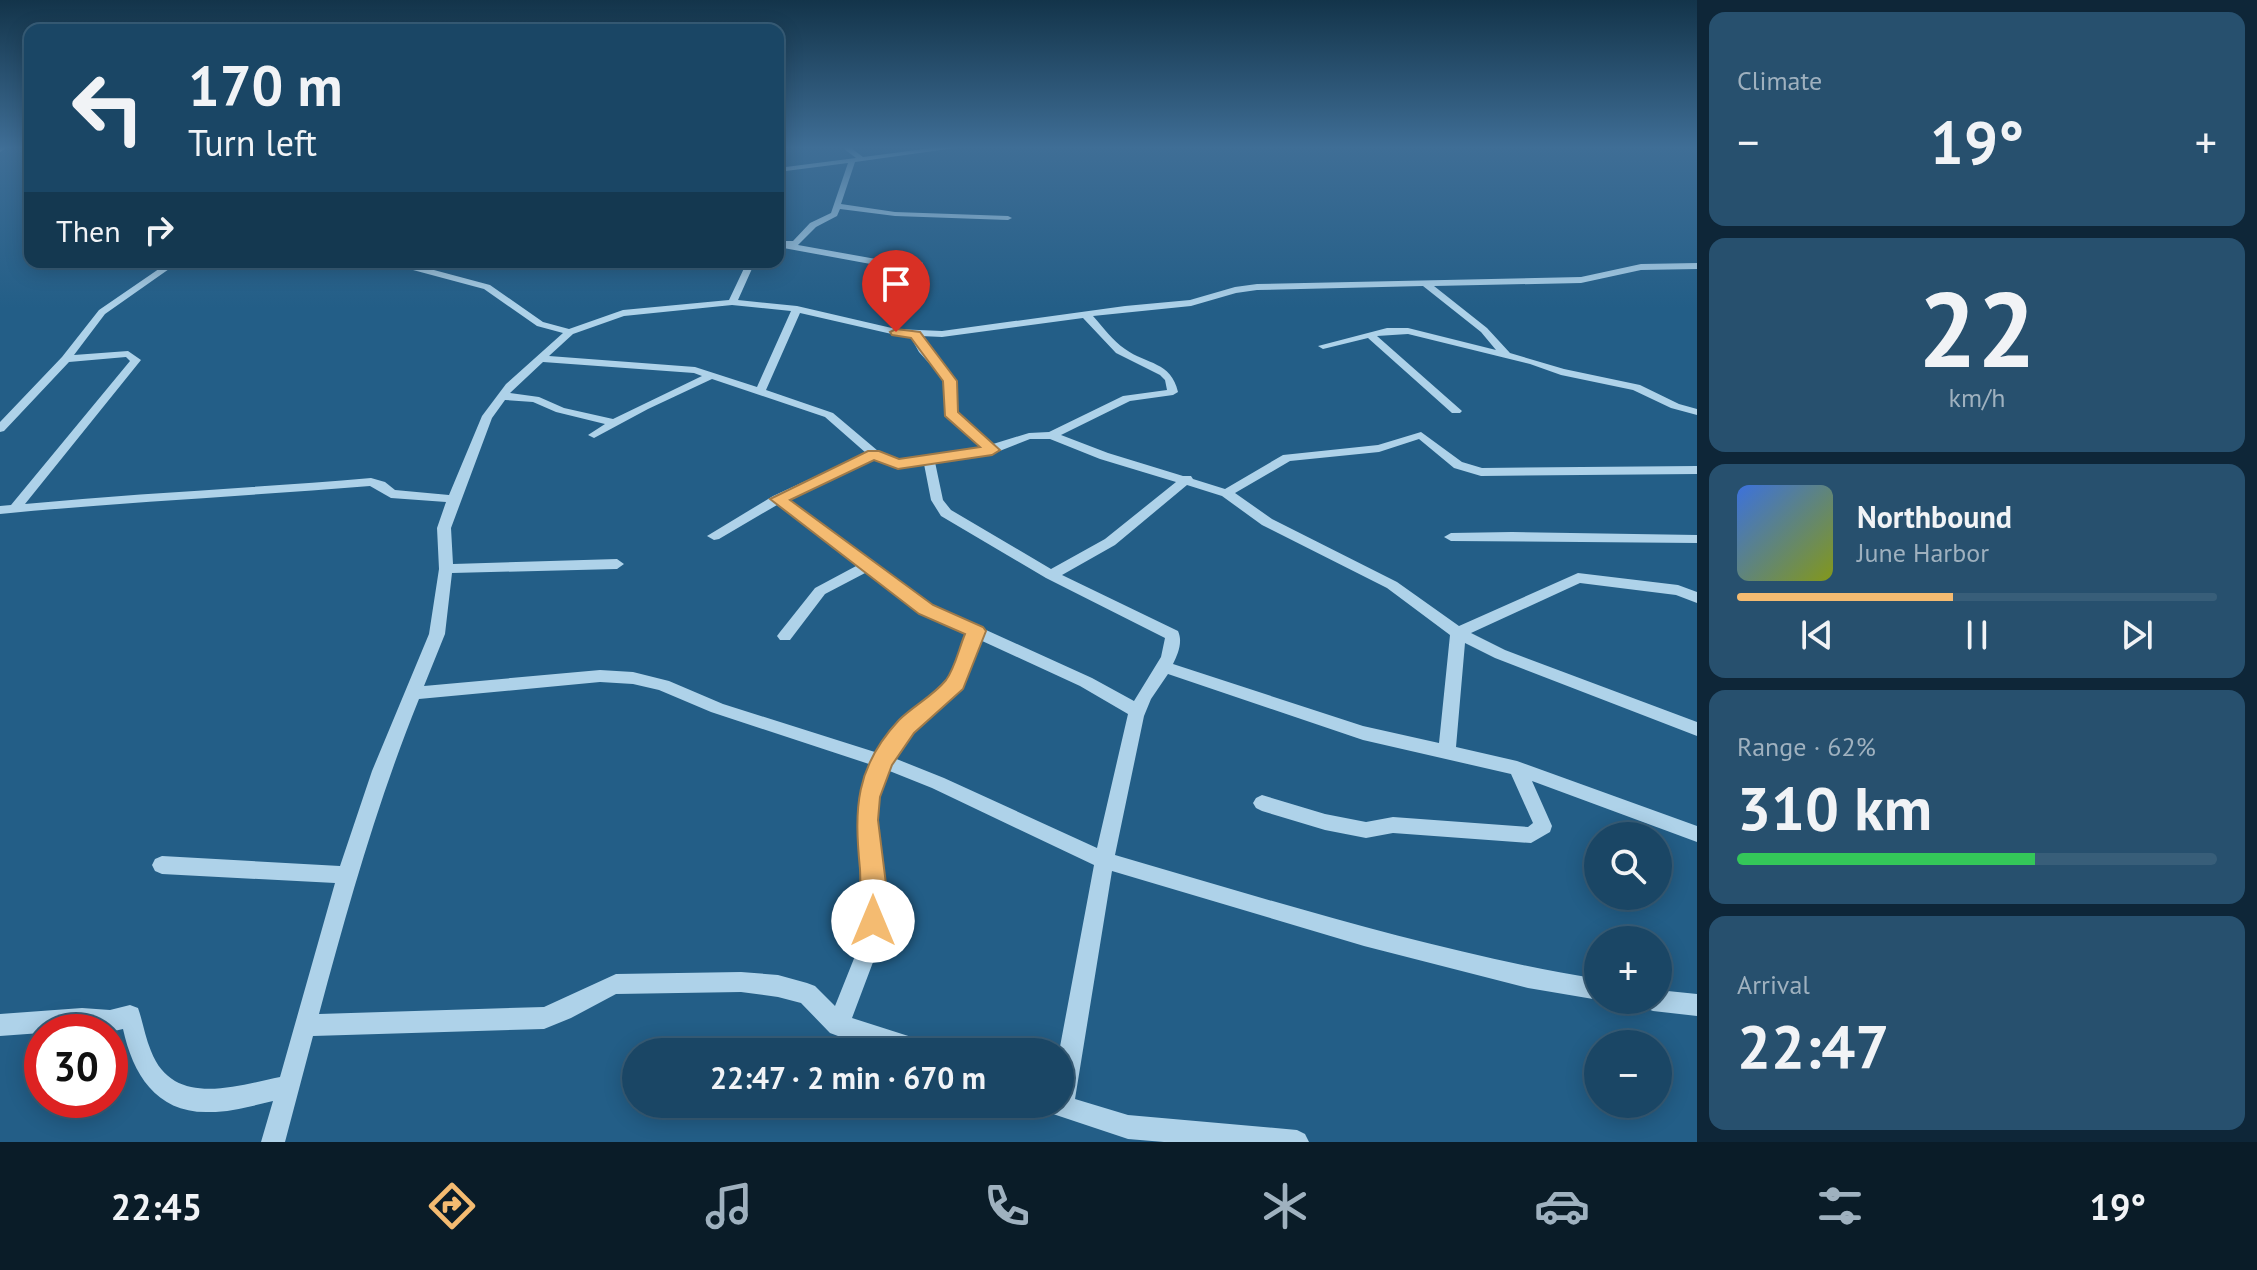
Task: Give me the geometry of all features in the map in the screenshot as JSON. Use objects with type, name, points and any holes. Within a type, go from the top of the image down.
[{"type":"street","points":[[792,246],[801,240],[810,226],[834,214],[839,201]]},
{"type":"street","points":[[837,206],[895,214],[1008,218]]},
{"type":"street","points":[[784,245],[876,262],[919,264]]},
{"type":"street","points":[[273,1142],[347,875],[381,771],[437,634],[446,569],[444,528],[454,499],[486,418],[503,396],[570,332],[623,313],[732,302],[797,309],[863,327],[915,335],[1191,303],[1257,287],[1581,280],[1641,267],[1697,266]]},
{"type":"street","points":[[0,429],[66,359],[102,312],[166,268]]},
{"type":"street","points":[[416,268],[487,287],[540,324],[570,332]]},
{"type":"street","points":[[732,302],[748,268]]},
{"type":"street","points":[[1425,283],[1484,330],[1507,356]]},
{"type":"street","points":[[760,392],[797,309]]},
{"type":"street","points":[[542,359],[679,368],[711,376],[829,415],[874,454],[898,464],[992,450],[1029,436],[1051,435],[1127,398],[1173,392],[1170,379],[1164,373],[1120,351],[1086,315]]},
{"type":"street","points":[[1323,346],[1370,335],[1408,331],[1561,372],[1636,387],[1675,406],[1697,412]]},
{"type":"street","points":[[915,335],[923,350],[950,381],[951,413],[992,450]]},
{"type":"street","points":[[1370,335],[1456,411]]},
{"type":"street","points":[[15,508],[136,360],[128,354],[66,359]]},
{"type":"street","points":[[594,435],[711,376]]},
{"type":"street","points":[[503,396],[535,399],[560,410],[614,423]]},
{"type":"street","points":[[1051,435],[1104,456],[1226,493],[1267,522],[1392,585],[1458,633],[1529,667],[1697,729]]},
{"type":"street","points":[[1226,493],[1287,458],[1379,448],[1421,435],[1458,465],[1481,472],[1697,470],[1693,462],[1697,460]]},
{"type":"street","points":[[714,536],[778,499],[874,454]]},
{"type":"street","points":[[929,461],[937,500],[946,513],[1051,575],[1173,635],[1174,646],[1137,711],[1103,860],[1070,1038]]},
{"type":"street","points":[[1051,575],[1110,542],[1187,479]]},
{"type":"street","points":[[0,510],[371,482],[381,485],[391,494],[454,499]]},
{"type":"street","points":[[778,499],[926,609],[1086,682],[1137,711]]},
{"type":"street","points":[[1451,537],[1530,534],[1559,538],[1697,539]]},
{"type":"street","points":[[446,569],[617,564]]},
{"type":"street","points":[[785,636],[820,591],[869,565]]},
{"type":"street","points":[[1458,633],[1578,578],[1678,590],[1697,598]]},
{"type":"street","points":[[838,1025],[871,941],[876,900],[867,820],[868,797],[882,761],[906,727],[955,683],[976,631]]},
{"type":"street","points":[[1447,752],[1458,633]]},
{"type":"street","points":[[1164,667],[1349,729],[1517,768],[1697,834]]},
{"type":"street","points":[[414,693],[600,676],[633,678],[663,685],[717,708],[882,761],[938,783],[1103,860],[1364,936],[1528,978],[1584,988]]},
{"type":"street","points":[[1262,803],[1325,822],[1366,830],[1393,825],[1531,835],[1543,826],[1517,768]]},
{"type":"street","points":[[162,865],[347,875]]},
{"type":"street","points":[[305,1025],[544,1018],[564,1012],[598,990],[616,984],[741,982],[778,986],[807,994],[838,1025],[879,1038]]},
{"type":"street","points":[[1672,1002],[1697,1005]]},
{"type":"street","points":[[0,1025],[82,1019],[110,1021],[130,1016],[144,1063],[169,1090],[189,1102],[208,1102],[286,1087]]},
{"type":"street","points":[[1074,1110],[1128,1127],[1297,1142]]},
{"type":"route","points":[[873,921],[876,900],[867,820],[868,797],[882,761],[906,727],[955,683],[976,631],[926,609],[778,499],[874,454],[898,464],[992,450],[951,413],[950,381],[943,369],[923,350],[915,335],[896,332]]}]
